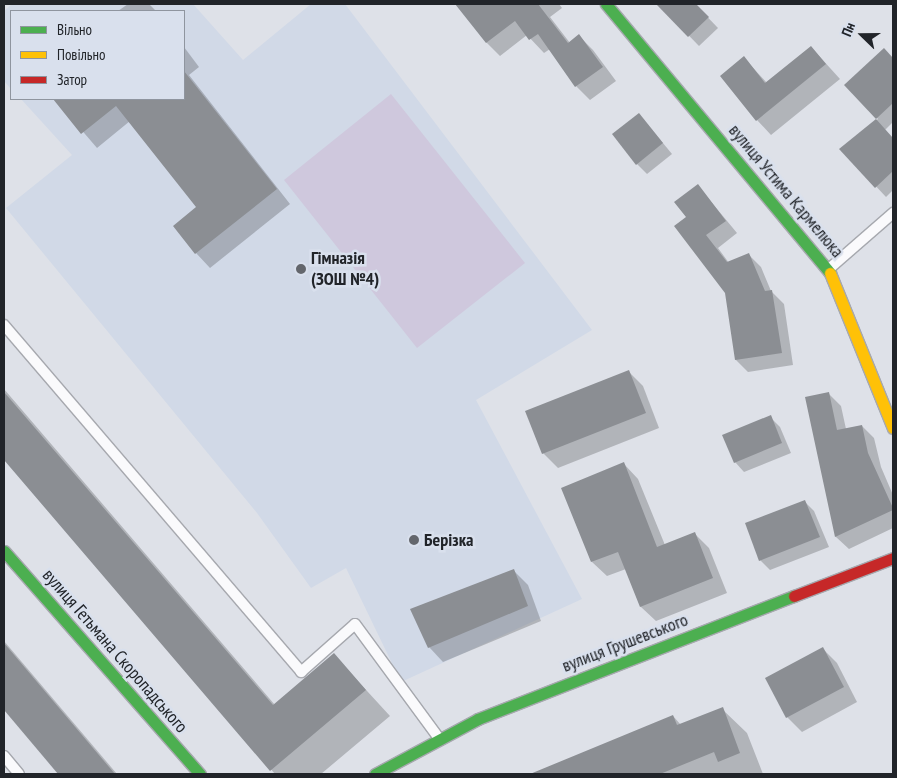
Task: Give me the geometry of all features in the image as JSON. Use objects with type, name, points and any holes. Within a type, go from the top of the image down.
[{"type":"street","name":"вулиця Устима Кармелюка","points":[[606,4],[829,269],[893,428]]},
{"type":"street","name":"вулиця Гетьмана Скоропадського","points":[[4,551],[200,774]]},
{"type":"street","name":"вулиця Грушевського","points":[[375,774],[439,738],[487,716],[893,558]]},
{"type":"lane","points":[[829,269],[893,213]]},
{"type":"lane","points":[[4,325],[301,672],[355,624],[439,738]]},
{"type":"lane","points":[[4,756],[19,774]]},
{"type":"shaded area","name":"Гімназія (ЗОШ №4)","points":[[12,4],[193,4],[243,60],[311,4],[345,4],[592,330],[476,400],[582,599],[401,682],[346,568],[311,588],[257,513],[6,208],[72,155],[22,100],[185,100],[185,10],[10,10],[10,88],[4,81],[4,11]]},
{"type":"shaded area","points":[[391,94],[525,263],[417,348],[284,180]]},
{"type":"building","points":[[455,4],[538,4],[568,43],[579,34],[603,67],[575,87],[538,34],[529,40],[515,21],[486,43]]},
{"type":"building","points":[[656,4],[696,4],[709,17],[688,37]]},
{"type":"building","points":[[811,46],[826,64],[756,121],[720,76],[744,56],[765,83]]},
{"type":"building","points":[[884,48],[893,58],[893,103],[876,119],[844,85]]},
{"type":"building","points":[[185,72],[277,189],[195,254],[173,226],[196,207],[116,106],[81,134],[54,100],[185,100]]},
{"type":"building","points":[[639,113],[663,143],[636,165],[612,134]]},
{"type":"building","points":[[876,119],[893,138],[893,171],[875,188],[839,149]]},
{"type":"building","points":[[698,184],[726,221],[706,235],[727,262],[749,253],[765,291],[772,290],[782,353],[735,360],[725,293],[674,226],[686,217],[674,202]]},
{"type":"building","points":[[629,370],[646,413],[542,454],[525,411]]},
{"type":"building","points":[[4,392],[273,705],[334,653],[366,690],[270,771],[4,460]]},
{"type":"building","points":[[829,392],[837,430],[862,425],[868,453],[893,508],[893,510],[835,537],[805,397]]},
{"type":"building","points":[[771,415],[782,443],[734,463],[722,435]]},
{"type":"building","points":[[624,462],[657,547],[695,532],[713,578],[640,607],[618,552],[591,562],[561,488]]},
{"type":"building","points":[[805,500],[820,537],[759,561],[745,523]]},
{"type":"building","points":[[514,569],[528,606],[428,648],[410,609]]},
{"type":"building","points":[[4,643],[115,774],[58,774],[4,710]]},
{"type":"building","points":[[823,647],[844,687],[786,718],[765,678]]},
{"type":"building","points":[[723,707],[740,753],[718,762],[714,752],[660,774],[530,774],[673,715],[677,725]]},
{"type":"traffic: fast","points":[[606,4],[830,273]]},
{"type":"traffic: fast","points":[[4,551],[200,774]]},
{"type":"traffic: fast","points":[[375,774],[478,719],[794,596]]},
{"type":"traffic: slow","points":[[830,273],[893,428]]},
{"type":"traffic: jam","points":[[794,596],[893,558]]},
{"type":"place","name":"Гімназія (ЗОШ №4)","points":[[301,269]]},
{"type":"place","name":"Берізка","points":[[414,540]]}]
